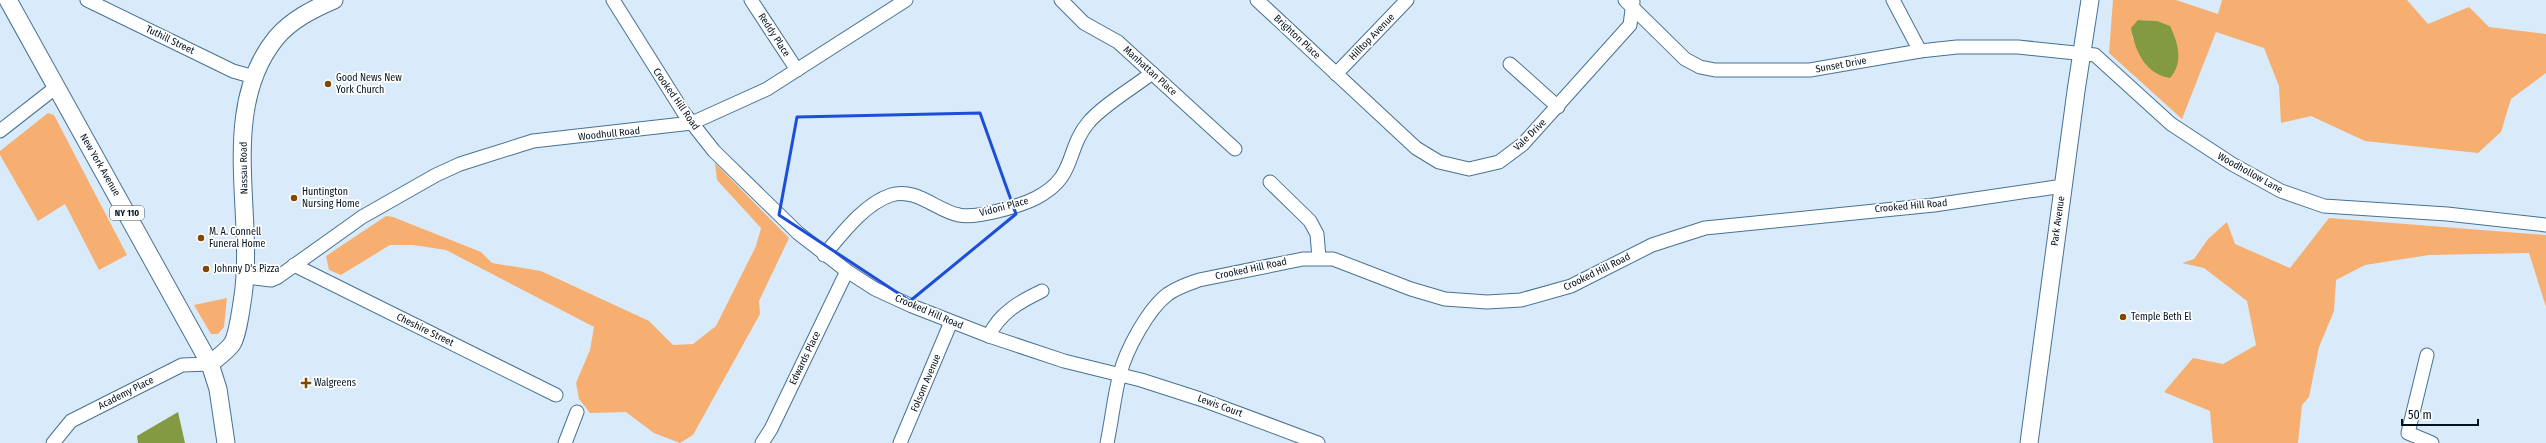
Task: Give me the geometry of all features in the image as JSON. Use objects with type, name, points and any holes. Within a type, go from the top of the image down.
[{"type":"main road","name":"New York Avenue","points":[[8,0],[55,88],[104,171],[210,364],[218,389],[226,443]]},
{"type":"main road","name":"Nassau Road","points":[[210,364],[233,343],[246,277],[243,133],[248,96],[254,77],[277,37],[295,20],[334,0]]},
{"type":"main road","name":"Park Avenue","points":[[2029,443],[2090,0]]},
{"type":"street","name":"Tuthill Street","points":[[87,0],[235,72],[254,77]]},
{"type":"street","name":"Crooked Hill Road","points":[[613,0],[692,123],[714,151],[769,206],[824,255],[875,288],[951,322],[1064,361],[1120,375],[1123,363],[1142,327],[1167,294],[1183,285],[1199,280],[1303,258],[1319,258],[1346,263],[1411,289],[1445,299],[1486,302],[1521,300],[1571,286],[1652,245],[1704,228],[1934,205],[2064,186]]},
{"type":"street","name":"Reddy Place","points":[[751,0],[796,70]]},
{"type":"street","name":"Woodhull Road","points":[[246,277],[271,280],[362,217],[436,175],[506,147],[533,141],[692,123],[746,99],[796,70],[888,5],[906,0]]},
{"type":"street","name":"Manhattan Place","points":[[1061,0],[1084,22],[1118,42],[1235,149]]},
{"type":"street","name":"Brighton Place","points":[[1257,0],[1336,74]]},
{"type":"street","name":"Hilltop Avenue","points":[[1336,74],[1407,0]]},
{"type":"street","points":[[1892,0],[1920,51]]},
{"type":"street","name":"Vale Drive","points":[[1336,74],[1416,148],[1439,162],[1469,169],[1498,162],[1523,144],[1558,107],[1630,25],[1631,2]]},
{"type":"street","name":"Sunset Drive","points":[[1631,2],[1686,59],[1700,67],[1715,70],[1810,70],[1920,51],[1957,47],[2018,47],[2082,54]]},
{"type":"street","name":"Woodhollow Lane","points":[[2082,54],[2095,55],[2106,63],[2171,124],[2232,164],[2281,191],[2324,206],[2447,214],[2546,225]]},
{"type":"street","points":[[1510,64],[1558,107]]},
{"type":"street","name":"Vidoni Place","points":[[824,255],[868,209],[893,194],[909,194],[945,211],[960,216],[976,215],[1035,199],[1060,180],[1068,168],[1080,136],[1088,123],[1152,73]]},
{"type":"street","points":[[0,131],[55,88]]},
{"type":"street","points":[[1270,182],[1310,221],[1317,234],[1319,258]]},
{"type":"street","name":"Cheshire Street","points":[[294,265],[556,395]]},
{"type":"street","name":"Edwards Place","points":[[762,443],[771,429],[847,271]]},
{"type":"street","points":[[989,336],[993,327],[1006,312],[1042,291]]},
{"type":"street","name":"Folsom Avenue","points":[[901,443],[951,322]]},
{"type":"street","points":[[2427,355],[2408,433],[2432,443]]},
{"type":"street","name":"Academy Place","points":[[53,443],[71,421],[182,365],[210,364]]},
{"type":"street","points":[[1107,443],[1120,375]]},
{"type":"street","name":"Lewis Court","points":[[1120,375],[1200,399],[1318,443]]},
{"type":"street","points":[[565,443],[577,412]]},
{"type":"highlighted area","points":[[980,113],[1016,214],[910,301],[779,215],[797,117]]},
{"type":"shaded area","points":[[2113,0],[2176,0],[2218,14],[2222,0],[2407,0],[2428,24],[2469,7],[2489,27],[2546,34],[2546,73],[2511,99],[2501,132],[2478,153],[2365,141],[2311,116],[2281,123],[2279,86],[2264,48],[2216,32],[2182,119],[2109,53]],"holes":[[[2138,20],[2157,21],[2147,66],[2132,37]]]},
{"type":"shaded area","points":[[2138,20],[2157,21],[2170,26],[2177,46],[2178,59],[2177,66],[2170,78],[2161,76],[2154,72],[2139,53],[2135,45],[2131,28]]},
{"type":"shaded area","points":[[48,113],[54,115],[127,255],[99,270],[65,204],[38,221],[0,155],[0,151]]},
{"type":"shaded area","points":[[715,163],[789,238],[759,301],[760,314],[693,435],[680,443],[654,433],[626,412],[590,413],[579,399],[576,383],[590,350],[594,327],[446,250],[413,245],[390,245],[341,275],[329,270],[326,256],[386,216],[393,217],[481,252],[492,263],[541,271],[649,321],[673,345],[693,344],[716,326],[756,246],[761,228],[717,180]]},
{"type":"shaded area","points":[[2329,218],[2546,235],[2546,307],[2529,253],[2429,255],[2365,265],[2336,280],[2334,311],[2319,347],[2309,397],[2302,405],[2298,443],[2213,443],[2210,411],[2164,392],[2193,358],[2223,364],[2256,345],[2247,301],[2204,268],[2182,263],[2194,259],[2208,239],[2227,222],[2235,244],[2290,268]]},
{"type":"shaded area","points":[[227,298],[224,327],[218,334],[211,334],[194,305]]},
{"type":"shaded area","points":[[178,412],[185,443],[138,443],[137,436]]},
{"type":"place","name":"Good News New York Church","points":[[328,84]]},
{"type":"place","name":"Huntington Nursing Home","points":[[294,198]]},
{"type":"place","name":"M. A. Connell Funeral Home","points":[[201,238]]},
{"type":"place","name":"Johnny D's Pizza","points":[[206,269]]},
{"type":"place","name":"Temple Beth El","points":[[2123,317]]},
{"type":"place","name":"Walgreens","points":[[306,383]]}]
